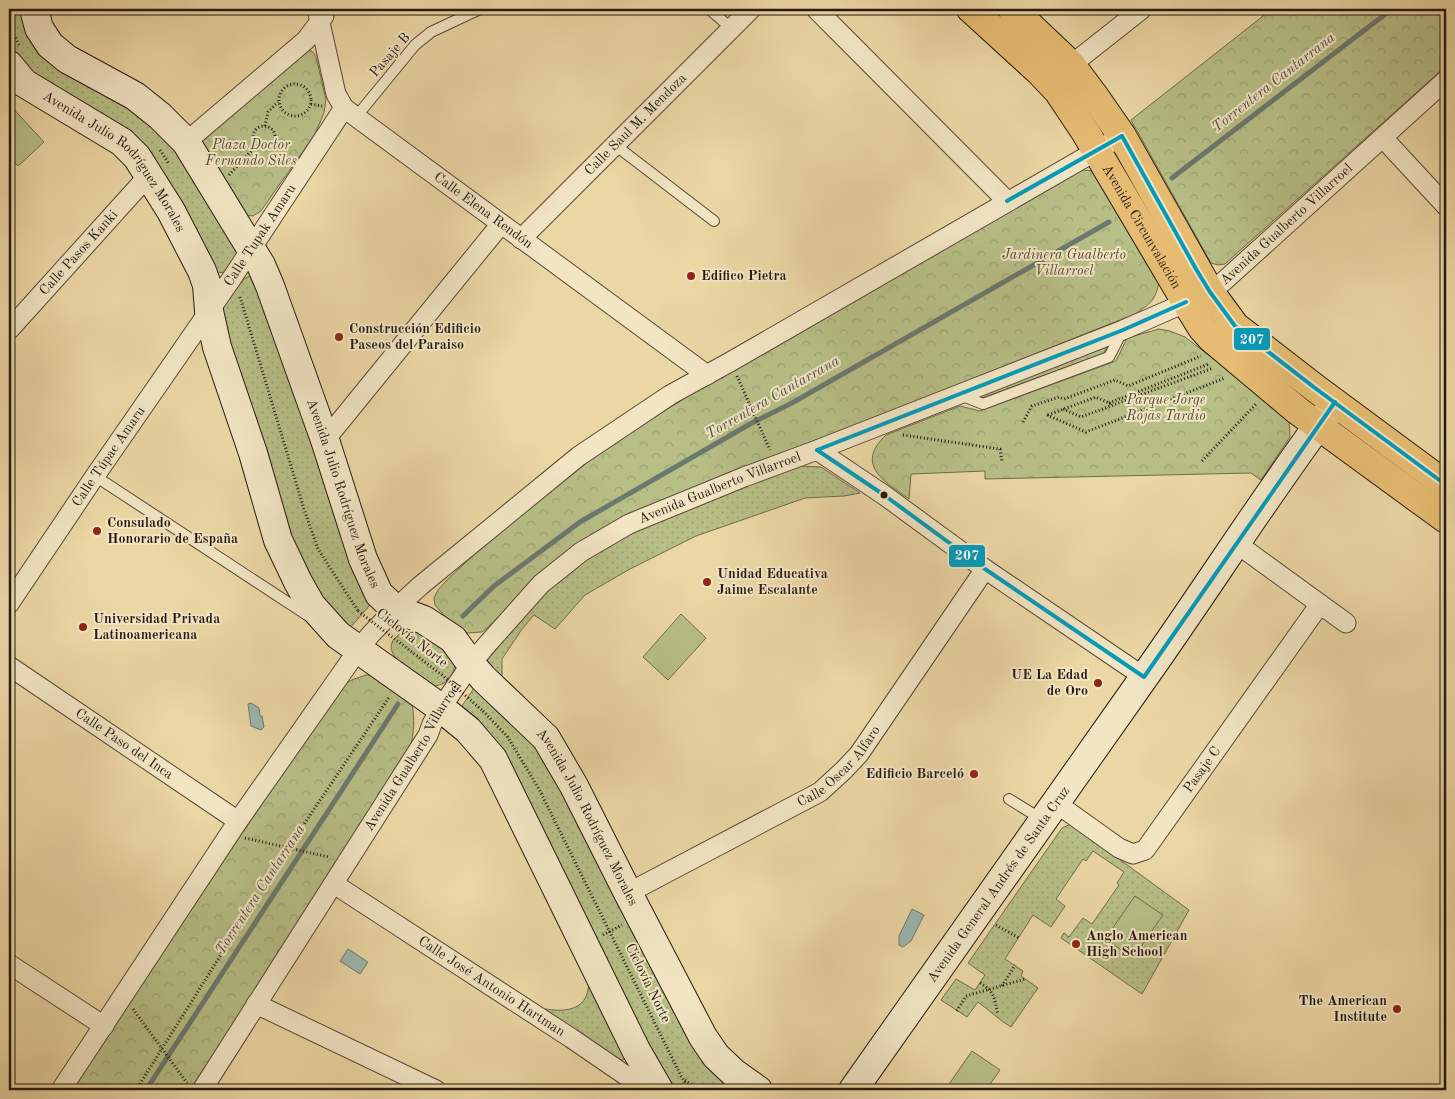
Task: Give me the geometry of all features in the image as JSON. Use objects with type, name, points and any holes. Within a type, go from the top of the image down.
[{"type":"highway","name":"Avenida Circunvalación","points":[[971,9],[1058,91],[1096,151],[1198,297],[1446,485]]},
{"type":"highway","name":"Avenida Circunvalación","points":[[1012,9],[1071,65],[1122,136],[1196,269],[1202,328],[1211,338],[1298,410],[1446,519]]},
{"type":"main road","name":"Avenida Julio Rodríguez Morales","points":[[34,9],[40,28],[50,45],[68,59],[135,96],[160,116],[186,142],[251,247],[270,286],[325,440],[364,559],[379,594],[394,609],[424,620],[453,639],[483,678],[546,738],[574,786],[703,1037],[716,1056],[734,1073],[758,1090]]},
{"type":"main road","name":"Avenida Julio Rodríguez Morales","points":[[9,65],[24,83],[122,142],[137,157],[171,211],[202,271],[207,285],[209,311],[217,347],[253,453],[278,540],[311,605],[348,642],[441,708],[468,730],[493,759],[636,1050],[670,1083]]},
{"type":"main road","name":"Avenida General Andrés de Santa Cruz","points":[[853,1090],[1144,678],[1335,402]]},
{"type":"street","name":"Calle Saul M. Mendoza","points":[[521,239],[751,9]]},
{"type":"street","points":[[816,9],[1007,201]]},
{"type":"street","points":[[1071,65],[1142,9]]},
{"type":"street","points":[[186,142],[306,40],[322,13]]},
{"type":"street","name":"Calle Elena Rendón","points":[[322,13],[336,94],[350,113],[707,375]]},
{"type":"street","name":"Avenida Gualberto Villarroel","points":[[202,1088],[334,884],[428,735],[441,708],[471,664],[542,584],[581,552],[629,524],[744,477],[1123,330],[1198,297],[1224,281],[1446,80]]},
{"type":"street","name":"Calle Tupak Amaru","points":[[209,311],[251,247],[350,113]]},
{"type":"street","points":[[61,1090],[241,829],[348,642],[370,634],[394,609],[580,456],[670,395],[1122,136]]},
{"type":"street","points":[[1382,138],[1446,206]]},
{"type":"street","name":"Calle Pasos Kanki","points":[[9,330],[148,176]]},
{"type":"street","points":[[325,440],[501,224]]},
{"type":"street","name":"Calle Túpac Amaru","points":[[9,604],[209,311]]},
{"type":"street","points":[[817,450],[1144,678]]},
{"type":"street","points":[[1236,543],[1346,623]]},
{"type":"street","name":"Calle Oscar Alfaro","points":[[628,893],[820,792],[826,787],[859,754],[985,568]]},
{"type":"street","name":"Pasaje C","points":[[1050,812],[1133,854],[1145,850],[1320,604]]},
{"type":"street","name":"Calle Paso del Inca","points":[[9,666],[241,829]]},
{"type":"street","name":"Calle José Antonio Hartman","points":[[334,884],[571,1038],[647,1090]]},
{"type":"street","points":[[9,964],[104,1026]]},
{"type":"street","points":[[256,1004],[436,1090]]},
{"type":"lane","name":"Pasaje B","points":[[350,113],[415,45],[431,32],[480,9]]},
{"type":"lane","points":[[709,9],[731,28]]},
{"type":"lane","points":[[615,144],[714,220]]},
{"type":"lane","points":[[95,476],[348,642]]},
{"type":"lane","points":[[1009,799],[1050,812]]},
{"type":"path","points":[[265,126],[268,112],[278,102],[280,91],[284,87],[293,83],[302,85],[307,88],[311,98],[311,104],[304,113],[294,116],[284,112],[278,102]]},
{"type":"path","points":[[311,104],[322,106]]},
{"type":"path","points":[[265,126],[274,132],[275,136],[274,143],[264,149],[256,146],[253,139],[254,132],[259,127],[265,126]]},
{"type":"path","points":[[222,182],[256,146]]},
{"type":"path","name":"Ciclovía Norte","points":[[240,296],[304,509],[318,549],[358,610],[442,675],[483,711],[507,736],[539,789],[609,932],[670,1083],[690,1090]]},
{"type":"path","points":[[1023,422],[1032,406],[1059,397],[1064,398],[1115,380],[1128,386],[1204,354]]},
{"type":"path","points":[[1109,403],[1214,362]]},
{"type":"path","points":[[1063,409],[1081,418],[1218,366]]},
{"type":"path","points":[[734,370],[771,453]]},
{"type":"path","points":[[1115,406],[1096,396],[1047,415],[1086,432],[1231,376]]},
{"type":"path","points":[[1202,460],[1259,400]]},
{"type":"path","points":[[895,434],[1000,449],[1002,462]]},
{"type":"path","points":[[136,1090],[290,848],[395,688]]},
{"type":"path","points":[[241,829],[290,848],[335,859]]},
{"type":"path","points":[[601,936],[626,924]]},
{"type":"path","points":[[996,925],[1019,938]]},
{"type":"path","points":[[1002,986],[1015,966]]},
{"type":"path","points":[[957,1011],[966,996],[1025,979]]},
{"type":"path","points":[[980,983],[990,989],[994,996],[998,1015]]},
{"type":"path","points":[[132,1006],[170,1060],[202,1088]]},
{"type":"path","name":"Ciclovía Norte","points":[[670,1083],[697,1090]]},
{"type":"green space","points":[[9,9],[28,9],[163,127],[238,246],[237,255],[223,273],[217,272],[159,178],[15,62],[9,46]]},
{"type":"green space","points":[[1272,9],[1446,9],[1446,66],[1225,264],[1218,265],[1211,263],[1131,120]]},
{"type":"green space","name":"Plaza Doctor Fernando Siles","points":[[307,50],[316,56],[326,100],[324,113],[315,134],[261,211],[253,216],[243,215],[200,141]]},
{"type":"green space","points":[[9,104],[44,142],[18,166],[9,157]]},
{"type":"green space","name":"Jardinera Gualberto Villarroel","points":[[1076,171],[1093,171],[1101,175],[1159,281],[1152,301],[1135,314],[641,511],[524,590],[482,632],[467,633],[458,629],[435,605],[434,598],[438,590],[482,547],[541,497],[612,444],[717,378]]},
{"type":"green space","points":[[251,275],[259,280],[370,605],[349,629],[333,620],[299,565],[224,336],[222,307],[244,279]]},
{"type":"green space","name":"Parque Jorge Rojas Tardio","points":[[1159,329],[1185,337],[1281,411],[1289,420],[1290,437],[1261,480],[1251,473],[985,479],[985,471],[911,474],[909,499],[876,472],[873,464],[873,455],[877,446],[886,435],[960,406],[980,411],[1116,361],[1127,338]]},
{"type":"green space","points":[[1108,344],[1104,353],[982,398],[975,396]]},
{"type":"green space","points":[[799,466],[821,467],[860,493],[844,496],[805,498],[696,536],[630,569],[585,595],[555,629],[534,615],[502,659],[502,676],[486,662],[539,597],[570,571],[600,551],[664,518]]},
{"type":"green space","points":[[681,614],[706,638],[668,680],[643,657]]},
{"type":"green space","points":[[406,631],[428,634],[455,660],[454,671],[446,682],[437,686],[431,686],[398,661],[391,645],[395,638]]},
{"type":"green space","points":[[366,675],[379,676],[412,703],[414,726],[410,749],[191,1090],[71,1090],[344,684]]},
{"type":"green space","points":[[478,682],[528,731],[740,1090],[669,1090],[460,709]]},
{"type":"green space","points":[[1071,824],[1189,910],[1142,994],[1061,938],[1064,933],[1069,937],[1083,918],[1092,924],[1119,885],[1117,883],[1124,872],[1093,851],[1086,861],[1083,859],[1056,899],[1065,906],[1051,927],[1033,915],[1005,959],[1023,971],[1021,976],[1038,988],[1011,1027],[978,1002],[967,1017],[941,1000],[956,979],[975,990],[985,975],[968,963],[1062,828]]},
{"type":"green space","points":[[1135,896],[1163,915],[1133,958],[1105,939]]},
{"type":"green space","points":[[588,974],[627,1058],[623,1060],[616,1059],[541,1008],[562,1010],[576,1007],[586,998]]},
{"type":"green space","points":[[972,1051],[1000,1070],[986,1090],[945,1090]]},
{"type":"water","points":[[251,703],[259,708],[260,716],[262,716],[264,727],[261,730],[251,726],[248,704]]},
{"type":"water","points":[[912,909],[924,915],[911,941],[903,947],[899,945],[899,936]]},
{"type":"water","points":[[348,949],[368,962],[360,974],[340,961]]},
{"type":"waterway","name":"Torrentera Cantarrana","points":[[1172,178],[1392,9]]},
{"type":"waterway","name":"Torrentera Cantarrana","points":[[463,616],[494,586],[580,522],[1109,222]]},
{"type":"waterway","name":"Torrentera Cantarrana","points":[[146,1090],[398,704]]},
{"type":"transit line","name":"207","points":[[1122,136],[1196,269],[1235,326],[1446,485]]},
{"type":"transit line","name":"207","points":[[1007,201],[1122,136]]},
{"type":"transit line","name":"207","points":[[817,450],[1123,330],[1186,302]]},
{"type":"transit line","name":"207","points":[[817,450],[884,495],[985,569],[1144,677],[1335,402]]},
{"type":"place","name":"Edifico Pietra","points":[[691,276]]},
{"type":"place","name":"Construcción Edificio Paseos del Paraiso","points":[[339,337]]},
{"type":"place","name":"Consulado Honorario de España","points":[[97,531]]},
{"type":"place","name":"Unidad Educativa Jaime Escalante","points":[[707,582]]},
{"type":"place","name":"Universidad Privada Latinoamericana","points":[[83,627]]},
{"type":"place","name":"UE La Edad de Oro","points":[[1098,683]]},
{"type":"place","name":"Edificio Barceló","points":[[974,774]]},
{"type":"place","name":"Anglo American High School","points":[[1076,944]]},
{"type":"place","name":"The American Institute","points":[[1397,1009]]}]
